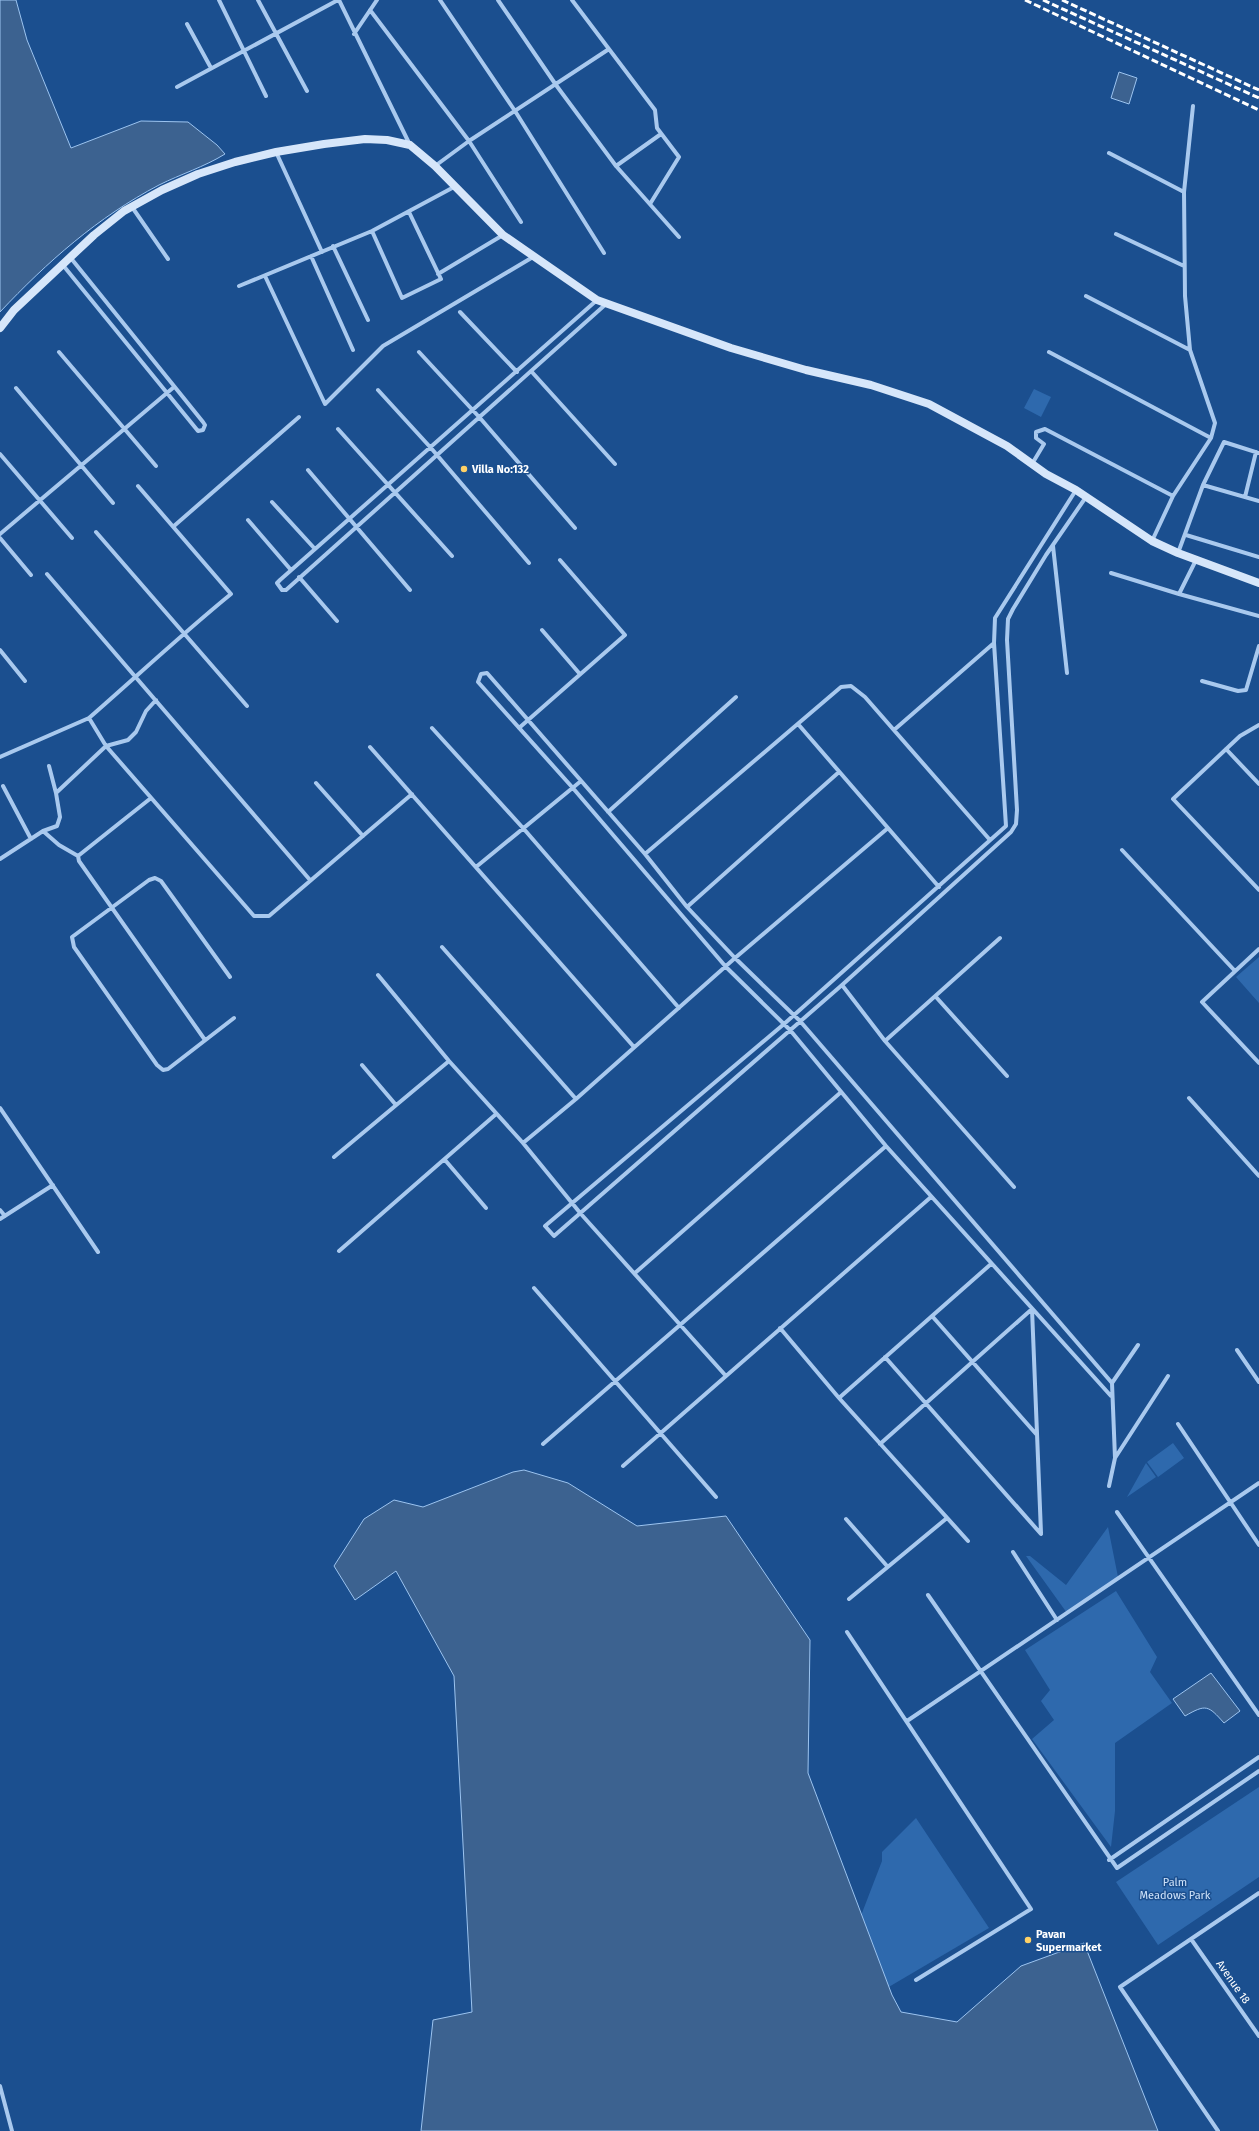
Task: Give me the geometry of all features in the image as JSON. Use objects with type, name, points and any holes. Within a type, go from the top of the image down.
[{"type":"main road","points":[[0,328],[14,310],[62,264],[100,231],[132,206],[162,190],[198,174],[236,162],[276,152],[365,139],[388,140],[410,145],[435,166],[454,187],[503,235],[533,257],[598,300],[731,348],[806,370],[872,385],[929,404],[1007,446],[1032,464],[1076,490],[1152,541],[1178,554],[1259,583]]},
{"type":"street","points":[[219,0],[245,50],[266,96]]},
{"type":"street","points":[[258,0],[307,91]]},
{"type":"street","points":[[177,87],[338,0],[354,34],[395,111],[410,145]]},
{"type":"street","points":[[354,34],[377,0]]},
{"type":"street","points":[[440,0],[515,111],[604,253]]},
{"type":"street","points":[[498,0],[556,85],[616,166],[679,237]]},
{"type":"street","points":[[572,0],[655,110],[657,128],[679,157],[650,204]]},
{"type":"street","points":[[370,10],[469,141],[521,222]]},
{"type":"street","points":[[187,24],[211,68]]},
{"type":"street","points":[[435,166],[469,141],[609,49]]},
{"type":"street","points":[[1152,541],[1173,496],[1211,438],[1215,427],[1215,419],[1190,350],[1184,266],[1184,192],[1193,106]]},
{"type":"street","points":[[616,166],[661,134]]},
{"type":"street","points":[[276,152],[322,252]]},
{"type":"street","points":[[1109,153],[1184,192]]},
{"type":"street","points":[[239,286],[372,231],[454,187]]},
{"type":"street","points":[[132,206],[168,259]]},
{"type":"street","points":[[372,231],[402,298],[440,279],[409,212]]},
{"type":"street","points":[[1116,234],[1184,266]]},
{"type":"street","points":[[438,274],[503,235]]},
{"type":"street","points":[[334,246],[368,320]]},
{"type":"street","points":[[310,256],[353,350]]},
{"type":"street","points":[[62,264],[198,431],[203,430],[205,425],[203,422],[70,257]]},
{"type":"street","points":[[265,276],[325,404],[383,346],[533,257]]},
{"type":"street","points":[[1086,296],[1190,350]]},
{"type":"street","points":[[598,300],[291,570],[277,583],[279,587],[282,590],[286,590],[606,304]]},
{"type":"street","points":[[460,312],[517,372]]},
{"type":"street","points":[[59,352],[156,466]]},
{"type":"street","points":[[419,352],[480,418],[575,528]]},
{"type":"street","points":[[1048,352],[1211,438]]},
{"type":"street","points":[[531,371],[615,464]]},
{"type":"street","points":[[0,534],[174,387]]},
{"type":"street","points":[[16,388],[113,503]]},
{"type":"street","points":[[378,390],[431,448],[529,563]]},
{"type":"street","points":[[174,526],[299,417]]},
{"type":"street","points":[[338,429],[452,556]]},
{"type":"street","points":[[1032,464],[1044,444],[1036,439],[1036,432],[1045,429],[1173,496]]},
{"type":"street","points":[[1178,554],[1203,485],[1224,442],[1258,452],[1245,496]]},
{"type":"street","points":[[0,454],[72,538]]},
{"type":"street","points":[[308,470],[410,590]]},
{"type":"street","points":[[1203,485],[1259,501]]},
{"type":"street","points":[[0,757],[89,718],[136,678],[183,633],[231,594],[138,486]]},
{"type":"street","points":[[1076,490],[995,618],[994,643],[1006,826],[784,1024],[545,1226],[554,1236],[842,985],[1011,832],[1016,824],[1007,640],[1008,619],[1053,545],[1086,497]]},
{"type":"street","points":[[272,502],[315,549]]},
{"type":"street","points":[[248,520],[291,570]]},
{"type":"street","points":[[96,532],[247,706]]},
{"type":"street","points":[[1186,535],[1259,557]]},
{"type":"street","points":[[0,538],[31,575]]},
{"type":"street","points":[[1053,545],[1066,673]]},
{"type":"street","points":[[519,728],[579,673],[625,635],[560,560]]},
{"type":"street","points":[[1179,594],[1196,560]]},
{"type":"street","points":[[1111,573],[1259,616]]},
{"type":"street","points":[[47,574],[310,880]]},
{"type":"street","points":[[299,577],[336,621]]},
{"type":"street","points":[[542,630],[579,673]]},
{"type":"street","points":[[894,730],[994,643]]},
{"type":"street","points":[[1202,681],[1238,691],[1246,690],[1259,646]]},
{"type":"street","points":[[0,650],[25,681]]},
{"type":"street","points":[[1111,1396],[886,1146],[840,1093],[790,1030],[726,967],[572,787],[478,682],[481,674],[487,673],[527,721],[645,854],[687,907],[735,958],[800,1021],[1112,1383]]},
{"type":"street","points":[[645,854],[841,687],[850,686],[865,697],[990,840]]},
{"type":"street","points":[[608,812],[736,697]]},
{"type":"street","points":[[56,793],[106,746],[128,740],[136,732],[146,711],[156,700]]},
{"type":"street","points":[[89,718],[106,746],[254,916],[269,916],[412,794]]},
{"type":"street","points":[[798,724],[939,887]]},
{"type":"street","points":[[1259,726],[1240,736],[1173,799],[1259,890]]},
{"type":"street","points":[[432,728],[523,828],[679,1008]]},
{"type":"street","points":[[370,746],[634,1047]]},
{"type":"street","points":[[1226,749],[1259,784]]},
{"type":"street","points":[[0,859],[43,831],[57,826],[60,822],[56,793],[48,766]]},
{"type":"street","points":[[687,907],[839,772]]},
{"type":"street","points":[[476,867],[581,781]]},
{"type":"street","points":[[316,783],[363,836]]},
{"type":"street","points":[[3,786],[31,839]]},
{"type":"street","points":[[78,856],[151,798]]},
{"type":"street","points":[[523,1143],[576,1099],[735,958],[888,828]]},
{"type":"street","points":[[43,831],[59,845],[78,856],[78,860],[205,1040]]},
{"type":"street","points":[[1122,850],[1235,971]]},
{"type":"street","points":[[230,977],[161,881],[155,878],[149,880],[111,907],[72,937],[72,942],[157,1065],[163,1070],[168,1069],[234,1018]]},
{"type":"street","points":[[885,1041],[936,997],[1000,938]]},
{"type":"street","points":[[442,947],[576,1099]]},
{"type":"street","points":[[1259,949],[1202,1002],[1259,1063]]},
{"type":"street","points":[[378,975],[495,1115],[523,1143],[581,1214],[726,1376]]},
{"type":"street","points":[[842,985],[885,1041],[1014,1187]]},
{"type":"street","points":[[936,997],[1007,1076]]},
{"type":"street","points":[[334,1157],[449,1061]]},
{"type":"street","points":[[362,1065],[396,1105]]},
{"type":"street","points":[[635,1273],[840,1093]]},
{"type":"street","points":[[1189,1098],[1259,1176]]},
{"type":"street","points":[[0,1108],[98,1252]]},
{"type":"street","points":[[339,1251],[495,1115]]},
{"type":"street","points":[[542,1444],[886,1146]]},
{"type":"street","points":[[445,1160],[486,1208]]},
{"type":"street","points":[[0,1219],[52,1185]]},
{"type":"street","points":[[623,1466],[931,1197]]},
{"type":"street","points":[[0,1210],[4,1216]]},
{"type":"street","points":[[838,1398],[992,1264]]},
{"type":"street","points":[[534,1288],[716,1497]]},
{"type":"street","points":[[880,1444],[1032,1309]]},
{"type":"street","points":[[885,1357],[1041,1534],[1032,1309]]},
{"type":"street","points":[[932,1316],[1037,1435]]},
{"type":"street","points":[[780,1328],[838,1398],[968,1541]]},
{"type":"street","points":[[1109,1486],[1115,1458],[1111,1396],[1112,1383],[1138,1345]]},
{"type":"street","points":[[1237,1350],[1259,1382]]},
{"type":"street","points":[[1115,1458],[1168,1376]]},
{"type":"street","points":[[1178,1424],[1259,1545]]},
{"type":"street","points":[[907,1721],[1259,1483]]},
{"type":"street","points":[[1117,1512],[1259,1715]]},
{"type":"street","points":[[849,1599],[887,1566],[947,1518]]},
{"type":"street","points":[[846,1519],[887,1566]]},
{"type":"street","points":[[1013,1552],[1057,1620]]},
{"type":"street","points":[[928,1595],[1109,1860],[1117,1868],[1259,1771]]},
{"type":"street","points":[[847,1632],[1031,1909],[916,1980]]},
{"type":"street","points":[[1109,1860],[1259,1757]]},
{"type":"street","points":[[1218,2131],[1120,1987],[1259,1892]]},
{"type":"street","name":"Avenue 18","points":[[1192,1939],[1259,2036]]},
{"type":"street","points":[[0,2086],[12,2131]]},
{"type":"green space","points":[[1034,389],[1051,397],[1041,417],[1024,408]]},
{"type":"green space","points":[[1259,957],[1259,1003],[1236,977]]},
{"type":"green space","points":[[1173,1443],[1184,1458],[1158,1477],[1147,1462]]},
{"type":"green space","points":[[1146,1463],[1156,1477],[1127,1497]]},
{"type":"green space","points":[[1108,1527],[1118,1577],[1067,1613],[1026,1556],[1030,1556],[1066,1585]]},
{"type":"green space","points":[[1116,1591],[1157,1657],[1150,1672],[1172,1703],[1115,1743],[1115,1811],[1111,1847],[1032,1739],[1054,1720],[1041,1701],[1050,1690],[1025,1650]]},
{"type":"green space","name":"Palm Meadows Park","points":[[1259,1787],[1259,1877],[1158,1945],[1116,1882]]},
{"type":"green space","points":[[916,1818],[989,1928],[887,1988],[857,1926],[882,1861],[882,1852]]},
{"type":"shaded area","points":[[0,0],[16,0],[27,40],[71,148],[141,121],[188,122],[217,145],[225,154],[209,163],[159,185],[115,211],[55,258],[0,312]]},
{"type":"shaded area","points":[[1119,72],[1137,78],[1129,104],[1111,98]]},
{"type":"shaded area","points":[[524,1470],[568,1483],[637,1526],[726,1516],[810,1640],[808,1773],[892,1995],[901,2012],[957,2022],[1021,1966],[1084,1943],[1158,2131],[421,2131],[433,2020],[472,2012],[454,1676],[396,1571],[355,1600],[334,1566],[364,1519],[394,1500],[423,1507],[513,1472]]},
{"type":"shaded area","points":[[1211,1673],[1240,1711],[1224,1723],[1214,1713],[1206,1708],[1202,1708],[1185,1716],[1173,1699]]},
{"type":"railway","points":[[1025,0],[1259,110]]},
{"type":"railway","points":[[1043,0],[1259,98]]},
{"type":"railway","points":[[1062,0],[1259,90]]},
{"type":"place","name":"Villa No:132","points":[[464,469]]},
{"type":"place","name":"Pavan Supermarket","points":[[1028,1940]]}]
